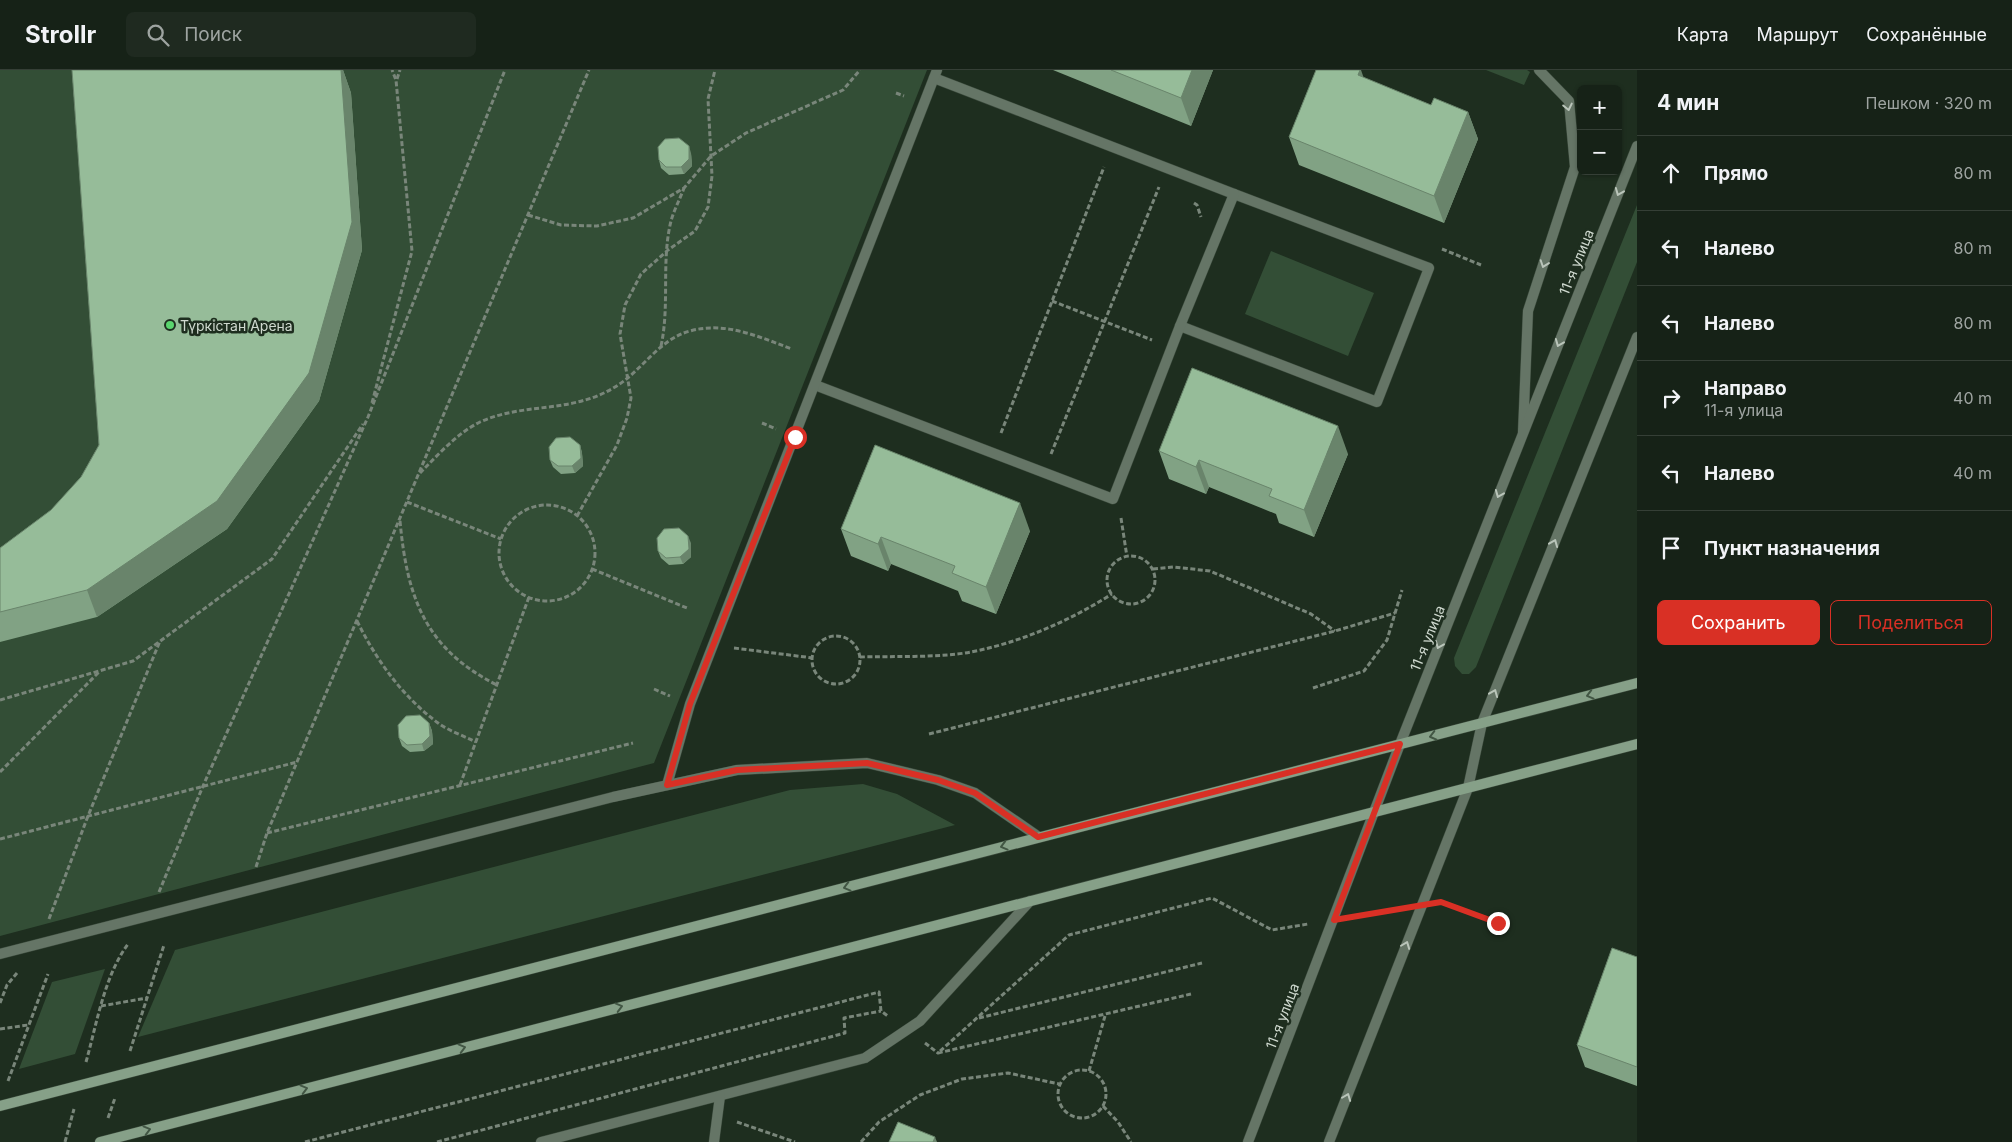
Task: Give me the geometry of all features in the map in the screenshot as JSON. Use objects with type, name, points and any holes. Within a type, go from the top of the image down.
[{"type":"main road","points":[[0,1106],[1637,683]]},
{"type":"main road","points":[[100,1142],[1637,744]]},
{"type":"street","points":[[1523,433],[1528,311],[1575,167],[1569,101],[1539,70]]},
{"type":"street","points":[[667,785],[690,704],[936,74],[1234,194],[1429,268],[1377,402],[1180,326]]},
{"type":"street","name":"11-я улица","points":[[1248,1142],[1400,744],[1637,146]]},
{"type":"street","points":[[815,384],[1113,498],[1234,194]]},
{"type":"street","points":[[1329,1142],[1468,788],[1482,724],[1637,337]]},
{"type":"street","points":[[0,954],[150,914],[667,785],[737,770],[867,763],[938,780],[975,793],[1038,837]]},
{"type":"street","points":[[541,1142],[865,1058],[920,1021],[1030,901]]},
{"type":"street","points":[[714,1142],[720,1096]]},
{"type":"path","points":[[0,700],[133,660],[272,559],[368,417],[412,251],[396,80],[392,70]]},
{"type":"path","points":[[396,80],[400,70]]},
{"type":"path","points":[[65,1142],[101,1006],[118,958],[150,914],[203,786],[368,417],[505,70]]},
{"type":"path","points":[[248,891],[267,833],[590,70]]},
{"type":"path","points":[[577,516],[617,445],[627,418],[631,398],[626,378],[620,334],[625,305],[641,274],[668,250],[694,231],[708,207],[712,176],[708,99],[715,70]]},
{"type":"path","points":[[661,346],[666,323],[668,250],[671,221],[684,188],[711,156],[746,133],[843,90],[860,70]]},
{"type":"path","points":[[1096,161],[1113,168]]},
{"type":"path","points":[[993,452],[1105,165]]},
{"type":"path","points":[[1152,183],[1166,188]]},
{"type":"path","points":[[1051,455],[1160,186]]},
{"type":"path","points":[[528,216],[561,225],[597,226],[633,218],[684,188]]},
{"type":"path","points":[[1191,201],[1198,205],[1202,222]]},
{"type":"path","points":[[1052,301],[1158,342]]},
{"type":"path","points":[[418,476],[446,446],[480,422],[523,410],[583,402],[615,387],[641,368],[661,346],[674,336],[691,330],[732,328],[792,349]]},
{"type":"path","points":[[1113,498],[1120,511],[1122,534],[1127,556]]},
{"type":"path","points":[[407,502],[501,539]]},
{"type":"path","points":[[555,506],[577,516],[588,527],[594,543],[595,559],[592,569],[581,588],[567,597],[551,601],[529,597],[520,593],[510,583],[502,569],[499,554],[501,539],[508,526],[519,514],[532,508],[555,506]]},
{"type":"path","points":[[400,520],[404,558],[421,614],[440,644],[472,672],[497,685]]},
{"type":"path","points":[[1127,556],[1142,559],[1153,569],[1155,576],[1152,591],[1141,602],[1125,603],[1112,594],[1108,587],[1109,571],[1113,564],[1127,556]]},
{"type":"path","points":[[1153,569],[1174,567],[1210,571],[1311,614],[1335,631]]},
{"type":"path","points":[[592,569],[687,608]]},
{"type":"path","points":[[1313,688],[1364,671],[1387,640],[1402,590]]},
{"type":"path","points":[[860,657],[970,652],[1032,636],[1088,609],[1112,594]]},
{"type":"path","points":[[460,786],[529,597]]},
{"type":"path","points":[[929,734],[1335,631],[1396,612]]},
{"type":"path","points":[[357,621],[370,647],[399,689],[439,724],[476,742]]},
{"type":"path","points":[[832,636],[840,636],[853,643],[860,657],[857,672],[846,681],[838,683],[830,683],[817,674],[813,658],[818,644],[832,636]]},
{"type":"path","points":[[0,1003],[7,986],[40,944],[88,816],[160,641]]},
{"type":"path","points":[[713,646],[813,658]]},
{"type":"path","points":[[0,772],[101,670]]},
{"type":"path","points":[[267,833],[632,743]]},
{"type":"path","points":[[0,839],[298,761]]},
{"type":"path","points":[[938,1053],[1069,935],[1212,898],[1272,930],[1441,902],[1498,923]]},
{"type":"path","points":[[100,1142],[164,945]]},
{"type":"path","points":[[978,1018],[1202,962]]},
{"type":"path","points":[[6,1086],[48,974]]},
{"type":"path","points":[[305,1142],[880,992],[881,1011]]},
{"type":"path","points":[[437,1142],[844,1033],[844,1018],[881,1011],[938,1053],[1105,1016],[1191,994]]},
{"type":"path","points":[[101,1006],[147,998]]},
{"type":"path","points":[[1089,1071],[1105,1016]]},
{"type":"path","points":[[0,1029],[28,1025]]},
{"type":"path","points":[[1077,1070],[1089,1071],[1099,1077],[1104,1083],[1106,1099],[1103,1106],[1091,1117],[1074,1118],[1061,1108],[1058,1101],[1059,1084],[1070,1073],[1077,1070]]},
{"type":"path","points":[[861,1142],[879,1122],[920,1095],[962,1078],[1008,1073],[1059,1084]]},
{"type":"path","points":[[1103,1106],[1118,1122],[1131,1142]]},
{"type":"path","points":[[718,1115],[795,1142]]},
{"type":"green space","points":[[0,70],[927,70],[654,763],[0,936]]},
{"type":"green space","points":[[1486,70],[1527,70],[1530,72],[1524,85]]},
{"type":"green space","points":[[1637,205],[1637,262],[1476,667],[1469,674],[1462,674],[1455,666],[1454,658]]},
{"type":"green space","points":[[1271,251],[1374,293],[1348,356],[1245,314]]},
{"type":"green space","points":[[863,784],[897,794],[955,825],[138,1037],[175,950],[790,790]]},
{"type":"green space","points":[[105,969],[75,1054],[19,1069],[52,982]]},
{"type":"building","name":"Түркістан Арена","points":[[72,70],[341,70],[352,222],[309,373],[217,501],[87,590],[0,612],[0,548],[51,510],[81,477],[99,445]]},
{"type":"building","points":[[1111,70],[1192,70],[1181,98]]},
{"type":"building","points":[[1316,70],[1360,70],[1358,75],[1431,105],[1434,98],[1468,112],[1434,196],[1289,137]]},
{"type":"building","points":[[679,138],[689,146],[689,159],[681,167],[666,167],[659,160],[658,147],[665,139]]},
{"type":"building","points":[[1192,368],[1338,426],[1304,510],[1269,496],[1272,489],[1199,460],[1196,467],[1159,451]]},
{"type":"building","points":[[570,437],[580,445],[581,458],[572,466],[558,466],[550,460],[549,447],[556,438]]},
{"type":"building","points":[[875,445],[1020,503],[986,587],[952,573],[955,566],[881,537],[878,544],[841,529]]},
{"type":"building","points":[[679,528],[688,536],[689,549],[680,557],[666,558],[658,551],[657,538],[664,529]]},
{"type":"building","points":[[420,715],[429,723],[430,736],[422,744],[407,745],[399,738],[398,725],[406,716]]},
{"type":"building","points":[[1612,948],[1637,957],[1637,1067],[1577,1045]]},
{"type":"building","points":[[898,1122],[935,1137],[933,1142],[889,1142]]},
{"type":"place","name":"Түркістан Арена","points":[[170,325]]},
{"type":"route","points":[[795,437],[690,704],[667,785],[737,770],[867,763],[938,780],[975,793],[1038,837],[1400,744],[1334,920],[1441,902],[1498,923]]}]
